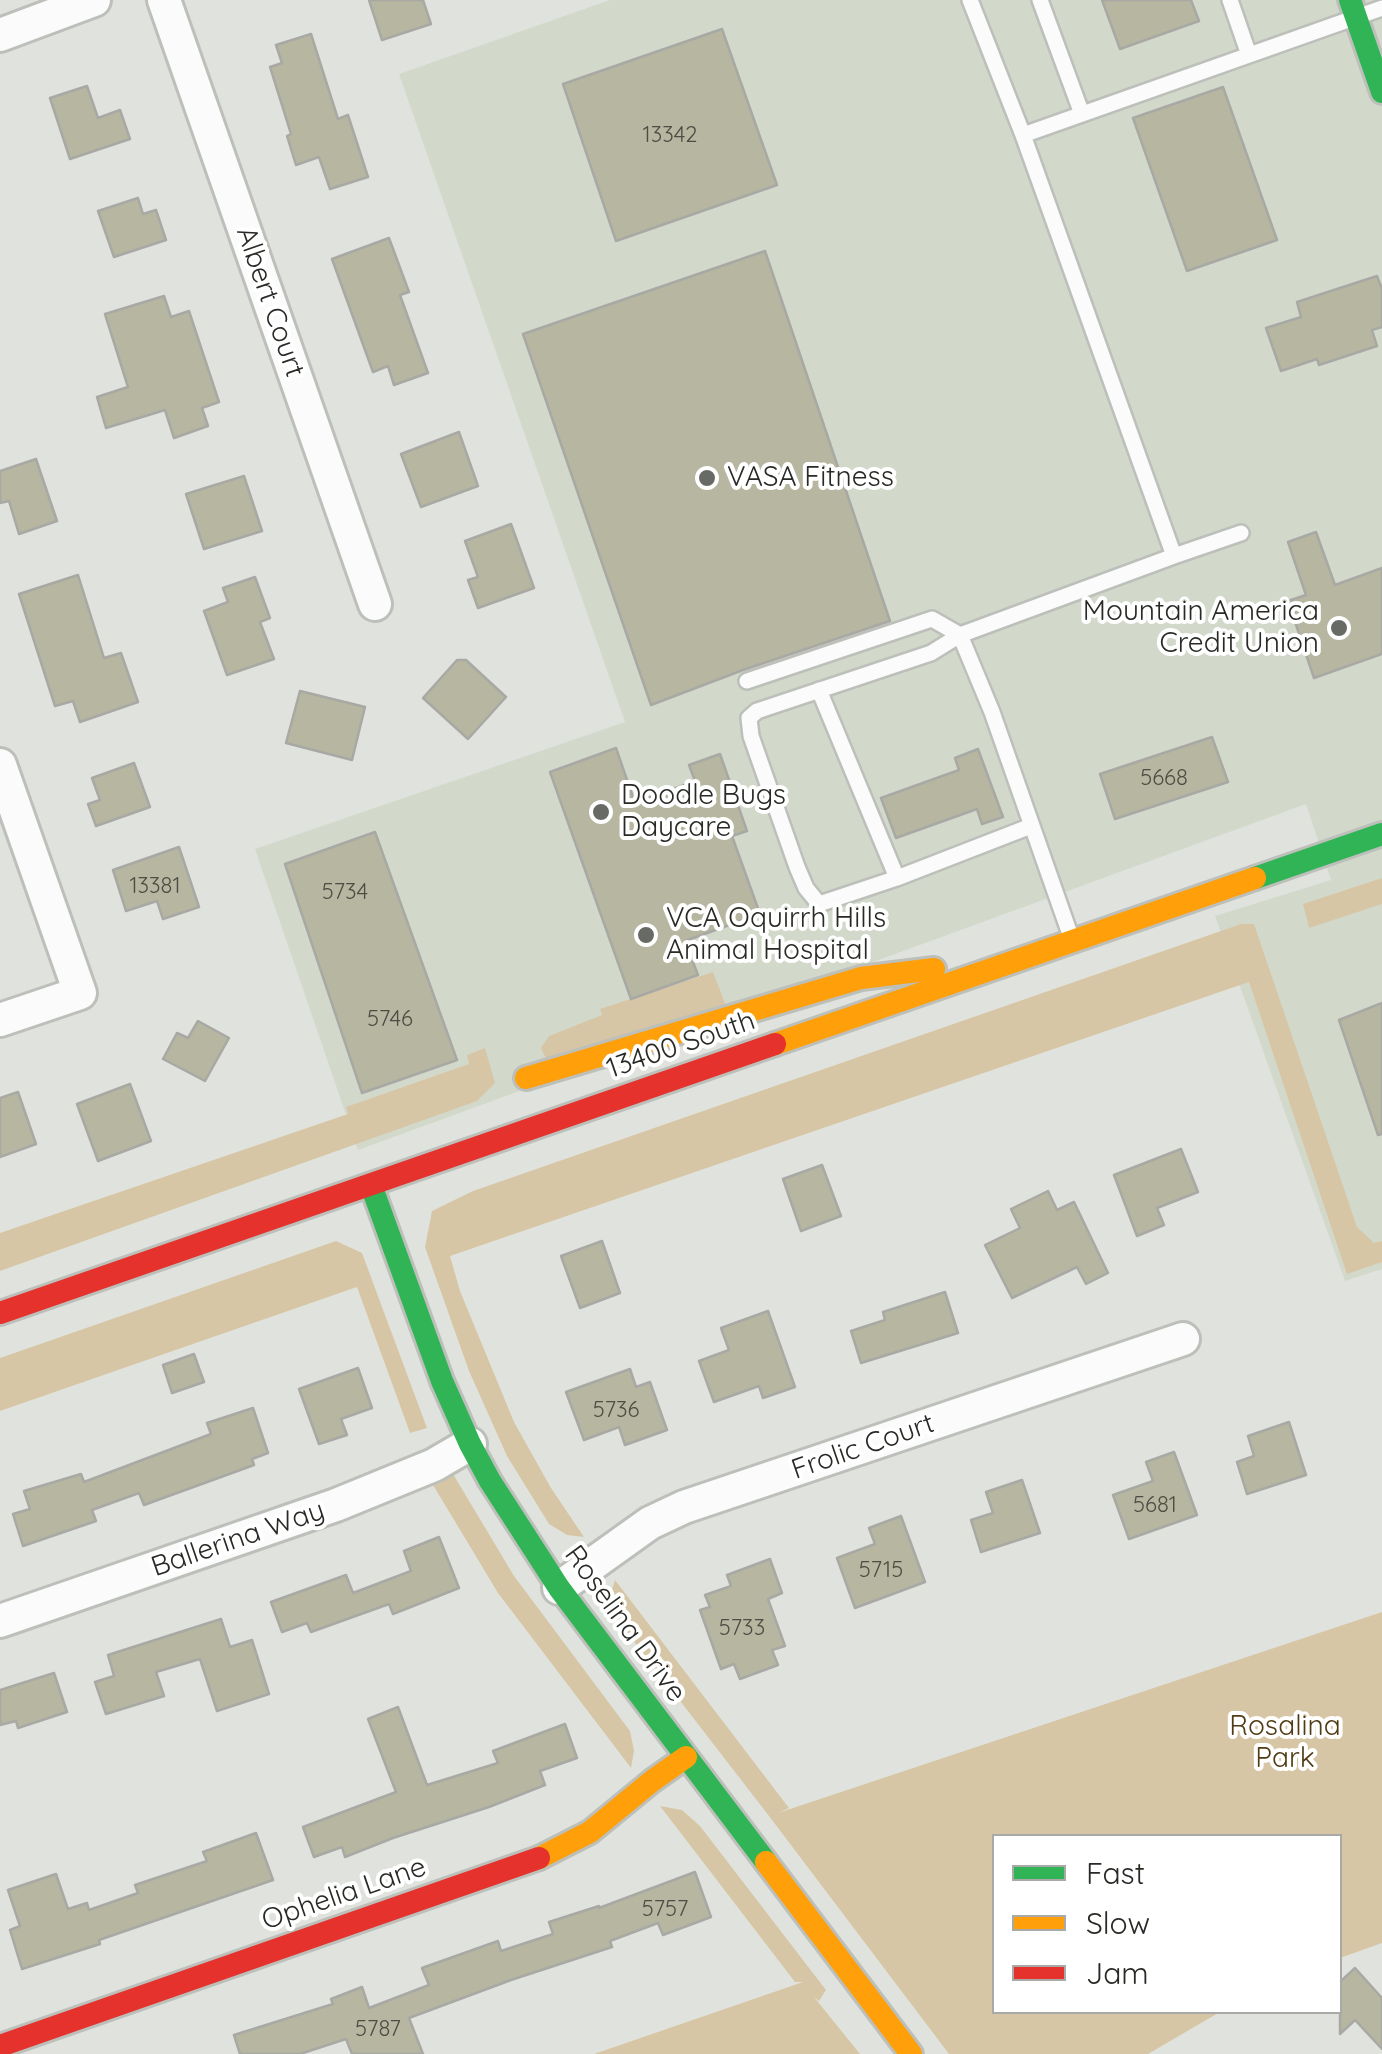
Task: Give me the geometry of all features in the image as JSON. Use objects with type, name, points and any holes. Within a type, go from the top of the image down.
[{"type":"main road","points":[[1353,9],[1382,92]]},
{"type":"main road","name":"13400 South","points":[[0,1313],[1382,834]]},
{"type":"main road","points":[[526,1078],[860,978],[1020,959]]},
{"type":"main road","name":"Roselina Drive","points":[[371,1184],[432,1355],[470,1444],[513,1519],[559,1588],[911,2054]]},
{"type":"main road","name":"Ophelia Lane","points":[[0,2046],[539,1858],[590,1832],[686,1757]]},
{"type":"street","points":[[0,34],[94,0]]},
{"type":"street","name":"Albert Court","points":[[164,0],[375,604]]},
{"type":"street","points":[[0,765],[80,992],[0,1020]]},
{"type":"street","name":"Frolic Court","points":[[559,1588],[650,1523],[684,1507],[1183,1338]]},
{"type":"street","name":"Ballerina Way","points":[[0,1621],[336,1505],[434,1465],[470,1444]]},
{"type":"lane","points":[[970,0],[1023,135],[1174,556]]},
{"type":"lane","points":[[1040,0],[1082,114]]},
{"type":"lane","points":[[1230,0],[1249,55]]},
{"type":"lane","points":[[1023,135],[1249,55],[1353,9],[1382,8]]},
{"type":"lane","points":[[1032,826],[819,904],[806,888],[751,736],[749,718],[758,710],[931,653],[960,635],[1241,533]]},
{"type":"lane","points":[[747,681],[932,619],[960,635],[992,712],[1073,941]]},
{"type":"lane","points":[[818,690],[897,878]]},
{"type":"shaded area","points":[[610,0],[1382,0],[1382,1269],[1345,1281],[1215,916],[1331,880],[1306,804],[358,1150],[255,849],[625,722],[399,74]]},
{"type":"green space","points":[[1382,878],[1382,904],[1309,928],[1303,904]]},
{"type":"green space","points":[[1241,924],[1254,924],[1357,1227],[1374,1243],[1382,1241],[1382,1262],[1347,1274],[1249,982],[450,1256],[460,1291],[514,1422],[584,1537],[567,1535],[549,1524],[507,1456],[469,1371],[425,1247],[432,1211],[473,1191]]},
{"type":"green space","points":[[713,972],[726,1006],[548,1063],[541,1048],[549,1036],[602,1015],[600,1009]]},
{"type":"green space","points":[[485,1048],[495,1083],[477,1101],[0,1271],[0,1233],[348,1114],[346,1107],[469,1064],[467,1055]]},
{"type":"green space","points":[[336,1241],[362,1253],[427,1428],[410,1433],[357,1287],[0,1411],[0,1358]]},
{"type":"green space","points":[[453,1474],[514,1576],[630,1731],[634,1751],[631,1768],[498,1593],[433,1485]]},
{"type":"green space","name":"Rosalina Park","points":[[615,1580],[789,1808],[778,1813],[1382,1612],[1382,1943],[1342,1957],[1342,1834],[992,1834],[992,2014],[1217,2014],[1148,2054],[949,2054],[616,1618],[609,1598]]},
{"type":"green space","points":[[660,1806],[682,1810],[700,1826],[826,1990],[819,2001],[814,1997],[860,2054],[594,2054],[803,1982],[795,1982]]},
{"type":"building","points":[[369,0],[423,0],[431,24],[382,40]]},
{"type":"building","points":[[1102,0],[1191,0],[1199,21],[1120,49]]},
{"type":"building","points":[[722,29],[777,185],[616,241],[563,84]]},
{"type":"building","points":[[311,34],[338,119],[348,115],[368,177],[330,189],[319,157],[296,165],[287,136],[291,134],[270,67],[282,63],[276,45]]},
{"type":"building","points":[[87,86],[98,118],[120,110],[130,139],[70,159],[50,98]]},
{"type":"building","points":[[1223,87],[1277,240],[1187,271],[1133,118]]},
{"type":"building","points":[[138,198],[143,214],[156,210],[166,240],[114,257],[98,211]]},
{"type":"building","points":[[389,238],[409,292],[400,295],[428,373],[394,385],[388,366],[373,372],[332,259]]},
{"type":"building","name":"VASA Fitness","points":[[765,251],[890,621],[651,705],[523,334]]},
{"type":"building","points":[[1377,276],[1382,289],[1382,327],[1372,330],[1377,346],[1319,365],[1317,359],[1281,371],[1266,328],[1301,317],[1297,302]]},
{"type":"building","points":[[164,296],[171,317],[189,311],[219,402],[202,408],[208,426],[174,438],[165,410],[106,428],[97,397],[128,387],[105,314]]},
{"type":"building","points":[[459,432],[478,486],[421,507],[401,454]]},
{"type":"building","points":[[36,459],[57,521],[19,534],[9,501],[0,503],[0,471]]},
{"type":"building","points":[[244,476],[262,531],[204,549],[186,494]]},
{"type":"building","points":[[511,524],[534,588],[478,608],[468,580],[478,577],[465,541]]},
{"type":"building","name":"Mountain America Credit Union","points":[[1316,532],[1335,585],[1382,568],[1382,654],[1314,678],[1288,601],[1306,595],[1288,542]]},
{"type":"building","points":[[78,575],[104,658],[121,653],[138,702],[80,722],[73,701],[55,706],[19,594]]},
{"type":"building","points":[[255,577],[270,618],[260,622],[274,659],[227,675],[204,611],[228,602],[223,588]]},
{"type":"building","points":[[457,660],[466,660],[506,697],[468,739],[423,698]]},
{"type":"building","points":[[300,691],[365,707],[352,760],[286,743]]},
{"type":"building","points":[[1212,737],[1228,782],[1115,819],[1100,774]]},
{"type":"building","points":[[616,748],[635,803],[695,781],[689,765],[720,754],[747,831],[732,836],[760,914],[685,941],[698,975],[631,999],[550,772]]},
{"type":"building","points":[[978,749],[1003,817],[982,824],[977,809],[896,838],[881,798],[959,770],[955,758]]},
{"type":"building","points":[[134,763],[150,807],[96,826],[88,804],[100,800],[92,778]]},
{"type":"building","points":[[375,832],[457,1060],[362,1093],[285,864]]},
{"type":"building","points":[[179,847],[199,907],[163,919],[157,901],[126,911],[113,870]]},
{"type":"building","points":[[1382,1003],[1382,1134],[1378,1135],[1339,1020]]},
{"type":"building","points":[[198,1021],[229,1038],[205,1081],[163,1059],[177,1033],[188,1038]]},
{"type":"building","points":[[130,1084],[151,1141],[98,1161],[77,1104]]},
{"type":"building","points":[[18,1092],[36,1144],[0,1157],[0,1098]]},
{"type":"building","points":[[1181,1149],[1198,1192],[1157,1208],[1164,1225],[1137,1236],[1114,1175]]},
{"type":"building","points":[[822,1165],[841,1216],[801,1231],[783,1179]]},
{"type":"building","points":[[1048,1191],[1057,1210],[1074,1202],[1108,1273],[1086,1284],[1077,1267],[1012,1298],[985,1245],[1020,1228],[1011,1209]]},
{"type":"building","points":[[602,1241],[620,1293],[580,1308],[561,1256]]},
{"type":"building","points":[[945,1292],[958,1333],[861,1363],[851,1331],[885,1320],[883,1312]]},
{"type":"building","points":[[768,1311],[795,1387],[763,1398],[759,1386],[714,1402],[699,1361],[729,1350],[721,1328]]},
{"type":"building","points":[[194,1354],[204,1382],[172,1393],[163,1365]]},
{"type":"building","points":[[358,1368],[372,1408],[341,1419],[347,1435],[319,1444],[299,1389]]},
{"type":"building","points":[[630,1369],[636,1387],[650,1382],[667,1430],[625,1445],[619,1427],[584,1440],[566,1392]]},
{"type":"building","points":[[253,1408],[268,1453],[252,1459],[254,1465],[144,1505],[139,1493],[92,1510],[96,1521],[23,1546],[13,1514],[30,1509],[24,1491],[81,1474],[84,1482],[211,1434],[207,1423]]},
{"type":"building","points":[[1289,1422],[1306,1475],[1247,1494],[1237,1462],[1254,1456],[1248,1436]]},
{"type":"building","points":[[1174,1452],[1197,1515],[1129,1539],[1113,1495],[1153,1481],[1146,1462]]},
{"type":"building","points":[[1022,1480],[1040,1533],[981,1552],[971,1520],[993,1513],[986,1492]]},
{"type":"building","points":[[901,1516],[925,1582],[855,1608],[837,1558],[875,1544],[869,1528]]},
{"type":"building","points":[[439,1537],[459,1588],[393,1614],[389,1604],[311,1632],[307,1623],[282,1632],[271,1602],[346,1575],[353,1593],[411,1571],[404,1551]]},
{"type":"building","points":[[770,1559],[782,1593],[768,1599],[785,1646],[772,1650],[778,1665],[740,1679],[734,1664],[721,1669],[700,1610],[710,1607],[705,1595],[731,1586],[727,1575]]},
{"type":"building","points":[[221,1619],[230,1647],[252,1640],[269,1694],[217,1711],[200,1659],[156,1672],[164,1696],[106,1714],[95,1682],[114,1676],[108,1655]]},
{"type":"building","points":[[54,1673],[67,1712],[18,1728],[16,1721],[0,1725],[0,1690]]},
{"type":"building","points":[[398,1707],[427,1785],[498,1763],[493,1751],[565,1724],[577,1758],[540,1771],[545,1785],[489,1807],[345,1857],[342,1847],[314,1857],[303,1827],[396,1792],[368,1719]]},
{"type":"building","points":[[256,1833],[273,1880],[22,1969],[10,1930],[20,1926],[8,1890],[56,1874],[68,1909],[87,1903],[89,1910],[138,1893],[135,1885],[207,1861],[203,1852]]},
{"type":"building","points":[[695,1872],[711,1917],[663,1935],[658,1923],[610,1941],[612,1947],[409,2018],[423,2054],[352,2054],[346,2039],[300,2054],[240,2054],[234,2035],[333,2004],[331,1999],[362,1987],[369,2008],[429,1985],[422,1968],[498,1941],[501,1951],[553,1934],[549,1922]]},
{"type":"building","points":[[1355,1968],[1382,1998],[1382,2049],[1355,2020],[1340,2034],[1342,1980]]},
{"type":"traffic: fast","points":[[1350,0],[1382,92]]},
{"type":"traffic: fast","points":[[1255,878],[1382,834]]},
{"type":"traffic: fast","points":[[371,1185],[442,1381],[490,1481],[559,1588],[766,1862]]},
{"type":"traffic: slow","points":[[775,1044],[1255,878]]},
{"type":"traffic: slow","points":[[526,1078],[861,978],[934,969]]},
{"type":"traffic: slow","points":[[539,1858],[590,1832],[686,1757]]},
{"type":"traffic: slow","points":[[766,1862],[911,2054]]},
{"type":"traffic: jam","points":[[0,1313],[775,1044]]},
{"type":"traffic: jam","points":[[0,2046],[539,1858]]},
{"type":"place","name":"VASA Fitness","points":[[707,478]]},
{"type":"place","name":"Mountain America Credit Union","points":[[1339,628]]},
{"type":"place","name":"Doodle Bugs Daycare","points":[[601,812]]},
{"type":"place","name":"VCA Oquirrh Hills Animal Hospital","points":[[646,935]]}]
